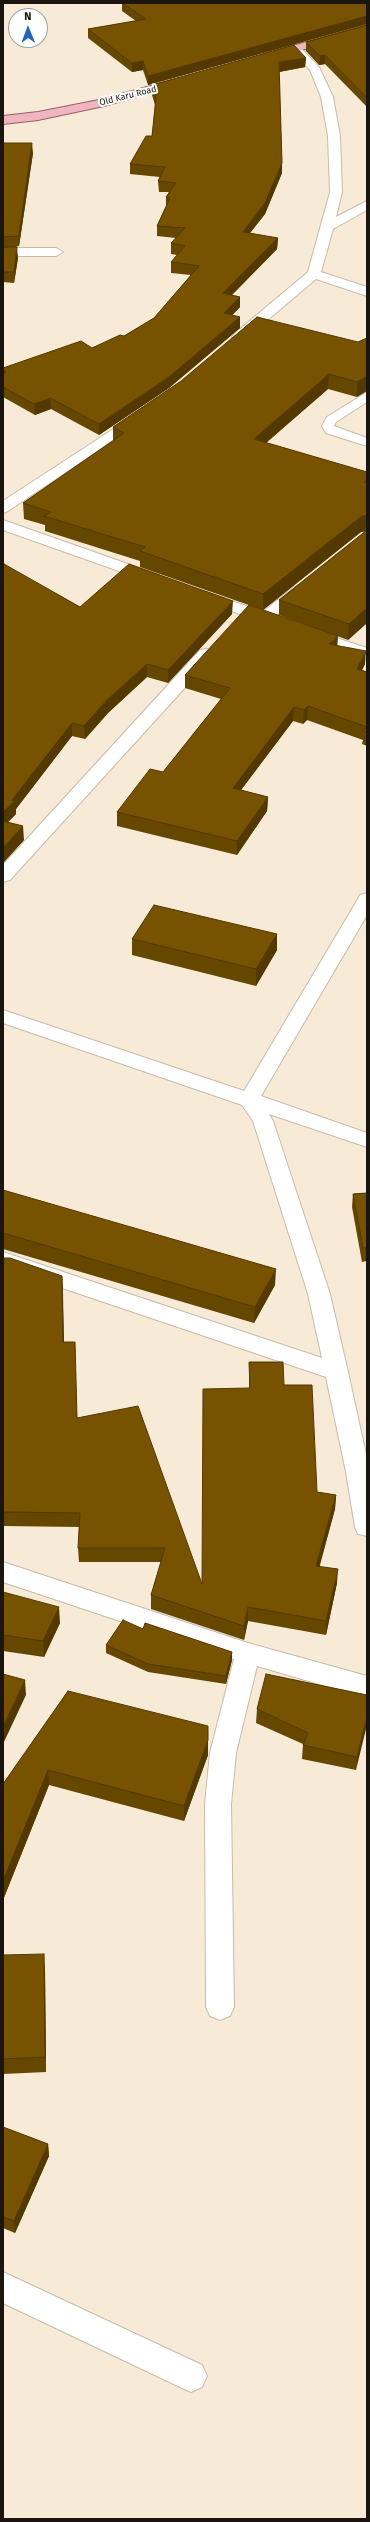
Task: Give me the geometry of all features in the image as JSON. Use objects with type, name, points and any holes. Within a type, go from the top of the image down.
[{"type":"main road","points":[[257,59],[367,28]]},
{"type":"main road","name":"Old Karu Road","points":[[3,120],[38,116],[100,103],[190,79]]},
{"type":"street","points":[[229,345],[314,274],[336,192],[334,136],[327,97],[315,68],[295,48]]},
{"type":"street","points":[[327,227],[367,205]]},
{"type":"street","points":[[3,252],[56,252]]},
{"type":"street","points":[[314,274],[367,292]]},
{"type":"street","points":[[3,508],[148,409]]},
{"type":"street","points":[[3,525],[164,582]]},
{"type":"street","points":[[186,590],[240,617],[264,618],[367,654]]},
{"type":"street","points":[[3,876],[218,641]]},
{"type":"street","points":[[249,1099],[367,899]]},
{"type":"street","points":[[3,1016],[367,1140]]},
{"type":"street","points":[[249,1099],[264,1121],[319,1294],[337,1372],[357,1424],[367,1527]]},
{"type":"street","points":[[3,1260],[337,1372]]},
{"type":"street","points":[[3,1572],[248,1653],[367,1687]]},
{"type":"street","points":[[220,2007],[219,1790],[223,1753],[248,1653]]},
{"type":"street","points":[[3,2286],[191,2376]]},
{"type":"lane","points":[[367,396],[331,420],[328,426],[330,430],[367,442]]},
{"type":"lane","points":[[264,618],[312,579]]},
{"type":"building","points":[[122,3],[367,3],[367,16],[148,76],[143,61],[132,63],[88,29],[146,19]]},
{"type":"building","points":[[367,25],[367,98],[325,55],[320,56],[306,42]]},
{"type":"building","points":[[294,45],[306,58],[279,62],[282,163],[265,203],[243,232],[278,238],[223,293],[240,297],[224,313],[240,317],[169,377],[99,424],[50,398],[34,404],[3,387],[3,374],[6,372],[3,371],[3,368],[81,341],[92,348],[120,335],[124,336],[154,318],[199,266],[171,262],[185,246],[171,243],[185,228],[157,226],[170,198],[166,197],[176,183],[158,181],[165,167],[130,164],[146,136],[152,136],[156,98],[152,85]]},
{"type":"building","points":[[3,143],[32,143],[19,236],[3,237]]},
{"type":"building","points":[[3,247],[17,247],[14,272],[3,272]]},
{"type":"building","points":[[257,317],[358,342],[367,338],[367,376],[357,382],[329,374],[254,439],[367,472],[367,479],[364,482],[367,483],[367,516],[362,516],[263,594],[140,551],[145,547],[44,516],[51,512],[23,503],[124,433],[113,427],[181,381]]},
{"type":"building","points":[[367,530],[367,608],[349,624],[279,600]]},
{"type":"building","points":[[4,564],[80,607],[129,564],[233,601],[168,670],[147,664],[107,700],[84,726],[72,723],[12,800],[15,801],[3,812],[3,565]]},
{"type":"building","points":[[249,605],[338,636],[329,644],[366,651],[357,669],[367,672],[367,727],[308,706],[304,710],[294,707],[233,788],[268,797],[237,841],[117,812],[150,769],[163,772],[230,688],[185,675]]},
{"type":"building","points":[[3,821],[23,826],[3,848]]},
{"type":"building","points":[[154,905],[277,934],[256,969],[132,939]]},
{"type":"building","points":[[3,1190],[276,1269],[255,1307],[3,1233]]},
{"type":"building","points":[[367,1193],[367,1248],[363,1248],[353,1194]]},
{"type":"building","points":[[3,1258],[10,1258],[62,1276],[63,1342],[75,1342],[77,1418],[138,1406],[202,1584],[203,1389],[250,1388],[249,1362],[283,1362],[284,1385],[312,1385],[317,1492],[336,1495],[316,1566],[338,1569],[326,1621],[248,1607],[244,1626],[151,1595],[165,1548],[78,1548],[80,1513],[3,1512]]},
{"type":"building","points":[[3,1592],[59,1607],[43,1641],[3,1635]]},
{"type":"building","points":[[123,1620],[143,1629],[145,1623],[232,1652],[226,1676],[148,1664],[106,1645]]},
{"type":"building","points":[[3,1674],[25,1680],[3,1726]]},
{"type":"building","points":[[266,1674],[367,1695],[367,1716],[357,1757],[303,1745],[308,1733],[257,1709]]},
{"type":"building","points":[[68,1691],[208,1726],[208,1740],[184,1806],[48,1770],[3,1881],[3,1784]]},
{"type":"building","points":[[44,1954],[45,2057],[3,2059],[3,1955]]},
{"type":"building","points":[[3,2127],[48,2144],[14,2221],[3,2217]]}]
